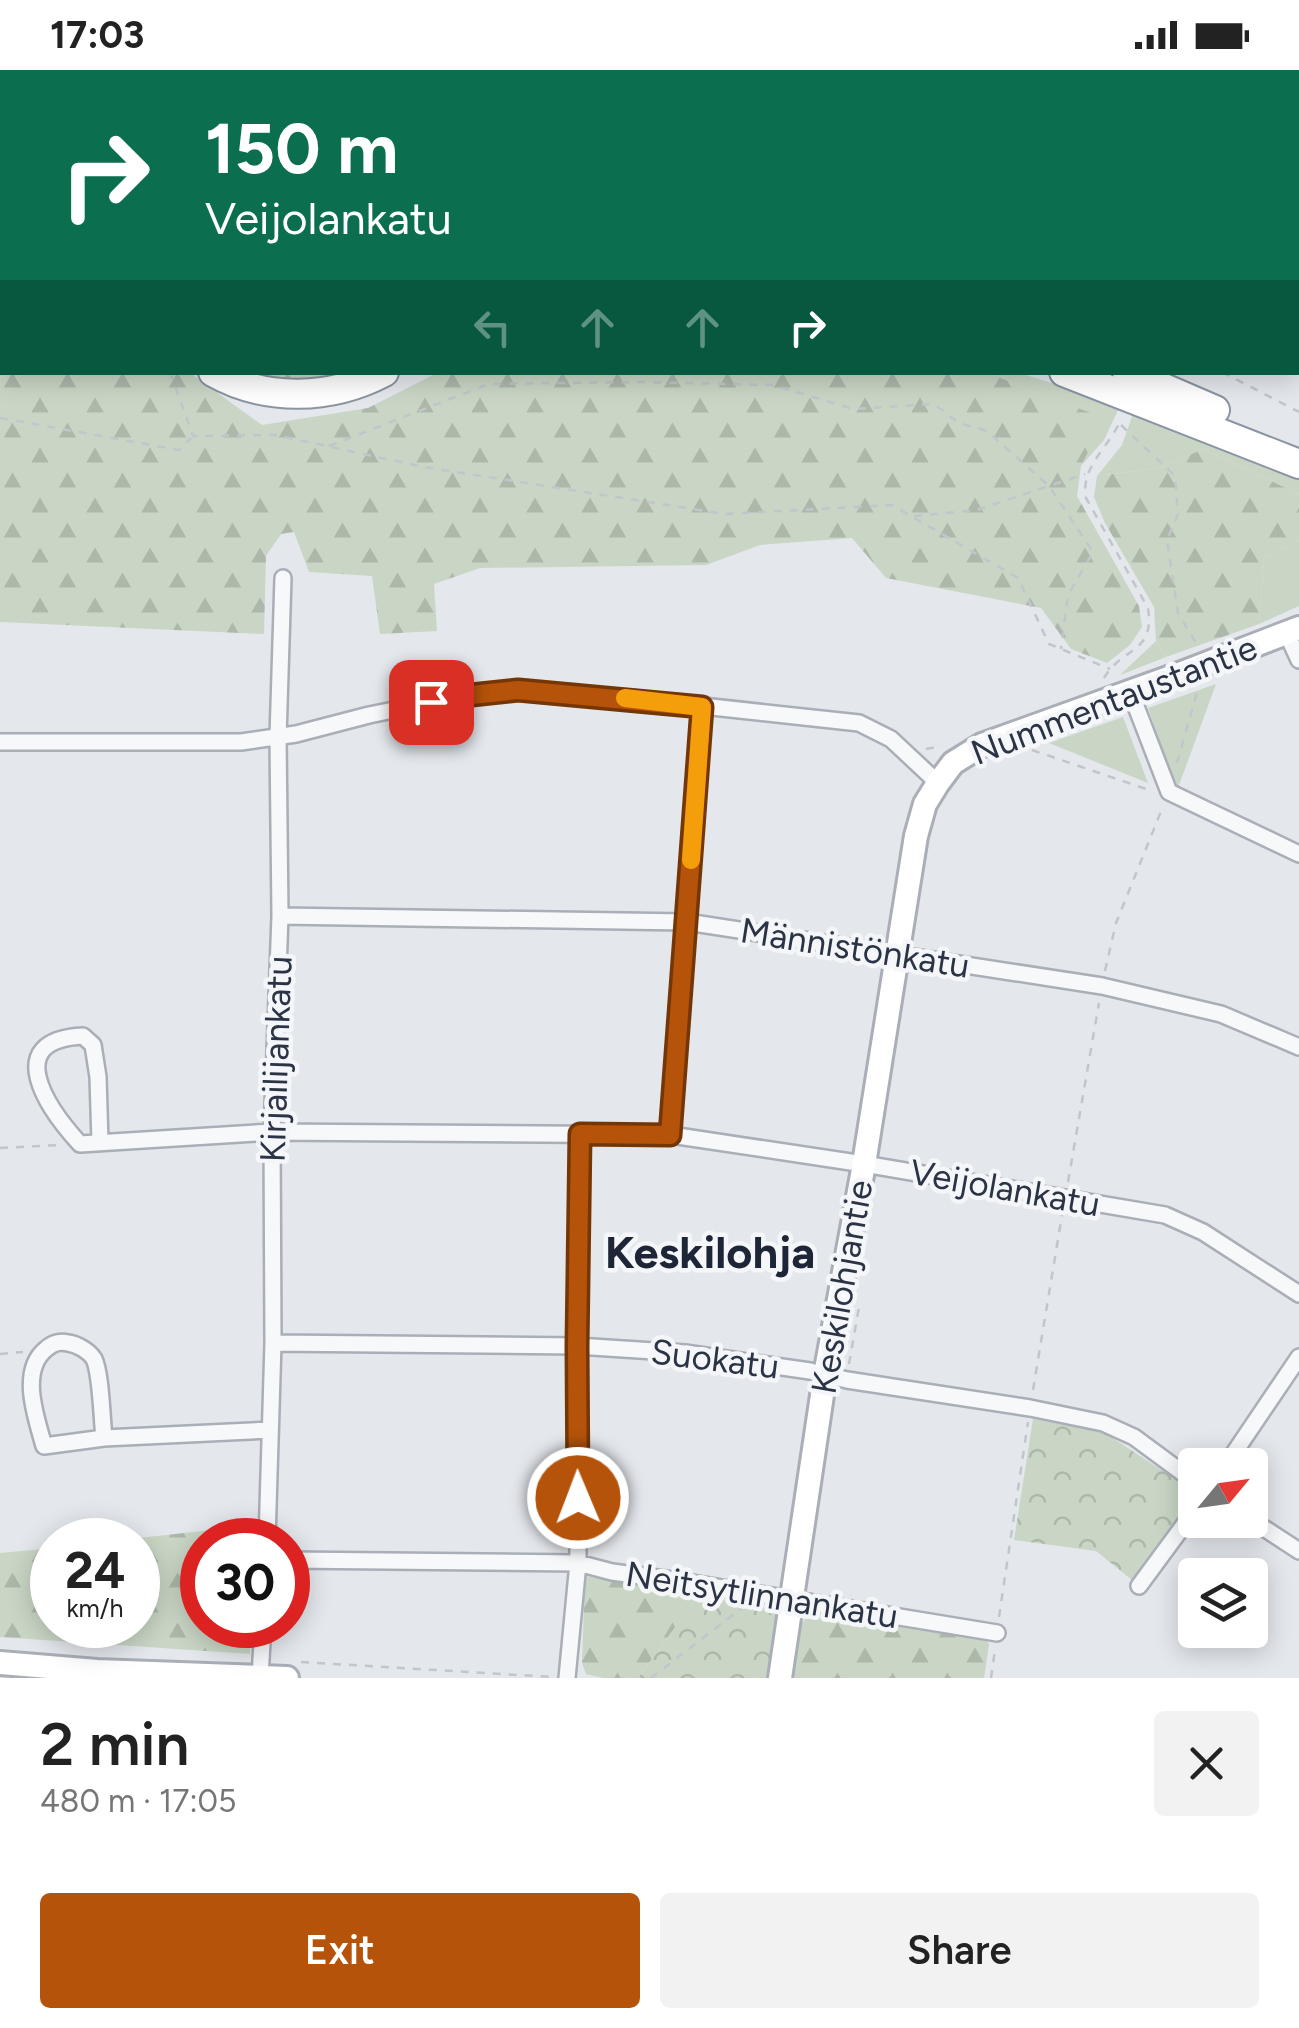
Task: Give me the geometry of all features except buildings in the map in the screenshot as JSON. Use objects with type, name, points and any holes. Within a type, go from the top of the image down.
[{"type":"highway","points":[[221,375],[250,388],[313,394],[377,375]]},
{"type":"highway","points":[[1072,375],[1299,464]]},
{"type":"highway","points":[[1134,375],[1299,446]]},
{"type":"street","name":"Kirjailijankatu","points":[[267,1518],[273,1343],[272,1132],[280,916],[278,737],[283,578]]},
{"type":"street","points":[[1293,631],[1299,660]]},
{"type":"street","name":"Nummentaustantie","points":[[938,783],[952,763],[982,745],[1293,631]]},
{"type":"street","points":[[0,742],[242,742],[462,696],[518,690],[860,723],[892,739],[938,783]]},
{"type":"street","points":[[1130,691],[1164,784],[1163,793],[1299,854]]},
{"type":"street","points":[[670,1135],[702,707]]},
{"type":"street","name":"Keskilohjantie","points":[[780,1678],[825,1375],[864,1164],[916,836],[925,804],[938,783]]},
{"type":"street","name":"Männistönkatu","points":[[280,916],[687,922],[1119,990],[1221,1014],[1299,1047]]},
{"type":"street","points":[[80,1144],[47,1102],[38,1086],[36,1069],[40,1052],[50,1042],[68,1036],[83,1036],[93,1045],[100,1142]]},
{"type":"street","name":"Veijolankatu","points":[[80,1144],[272,1132],[670,1135],[1165,1215],[1203,1232],[1299,1294]]},
{"type":"street","points":[[566,1678],[578,1563],[580,1134]]},
{"type":"street","points":[[104,1438],[94,1360],[72,1343],[57,1342],[34,1363],[33,1405],[44,1446],[104,1438],[270,1430]]},
{"type":"street","name":"Suokatu","points":[[273,1343],[577,1346],[685,1353],[1103,1422],[1134,1437],[1178,1469]]},
{"type":"street","points":[[1237,1448],[1299,1357]]},
{"type":"street","points":[[1268,1531],[1299,1551]]},
{"type":"street","points":[[1139,1586],[1178,1533]]},
{"type":"street","name":"Neitsytlinnankatu","points":[[310,1560],[578,1563],[612,1572],[997,1633]]},
{"type":"street","points":[[260,1677],[262,1648]]},
{"type":"street","points":[[0,1663],[96,1675],[260,1677],[293,1670]]},
{"type":"path","points":[[171,375],[193,436]]},
{"type":"path","points":[[1228,375],[1299,412]]},
{"type":"path","points":[[328,446],[490,384],[774,385],[853,409],[934,404],[959,423],[987,430],[1049,486],[1093,552],[1068,595],[1061,649]]},
{"type":"path","points":[[1106,684],[1104,677],[1110,669],[1146,638],[1151,626],[1148,608],[1086,498],[1083,484],[1124,413]]},
{"type":"path","points":[[0,418],[179,450],[193,436],[275,435],[424,467],[725,514],[892,504],[1018,578],[1048,644],[1110,669]]},
{"type":"path","points":[[1120,424],[1175,476],[1178,514],[1168,540],[1178,612],[1201,651]]},
{"type":"path","points":[[913,516],[977,510],[1086,474]]},
{"type":"path","points":[[1019,746],[1163,793],[1200,682]]},
{"type":"path","points":[[0,1148],[80,1144]]},
{"type":"path","points":[[651,1678],[760,1595]]},
{"type":"path","points":[[991,1678],[997,1633]]},
{"type":"path","points":[[293,1670],[566,1678]]},
{"type":"green space","points":[[0,375],[193,375],[262,425],[368,408],[433,375],[994,375],[1105,418],[1081,466],[1077,496],[1139,606],[1142,627],[1130,645],[1107,663],[1071,649],[1041,608],[886,578],[852,538],[760,545],[706,565],[480,568],[434,584],[437,631],[380,634],[372,576],[309,572],[294,532],[281,534],[266,556],[264,634],[0,622]]},
{"type":"green space","points":[[238,375],[353,375],[324,384],[252,383]]},
{"type":"green space","points":[[994,375],[1026,375],[1121,404],[1104,440],[1081,466],[1039,394]]},
{"type":"green space","points":[[1135,408],[1299,476],[1299,494],[1203,449],[1160,468],[1097,476],[1122,445]]},
{"type":"green space","points":[[1203,449],[1299,494],[1299,540],[1264,558],[1259,624],[1166,657],[1156,641],[1154,607],[1094,497],[1097,476],[1160,468]]},
{"type":"green space","points":[[1299,540],[1299,606],[1259,624],[1264,558]]},
{"type":"green space","points":[[1156,641],[1166,657],[1120,675]]},
{"type":"green space","points":[[1216,684],[1178,788],[1148,708]]},
{"type":"green space","points":[[1123,717],[1148,783],[1049,743]]},
{"type":"green space","points":[[1033,1419],[1105,1433],[1178,1481],[1178,1516],[1133,1581],[1096,1551],[1014,1540]]},
{"type":"green space","points":[[180,1533],[180,1648],[250,1648],[250,1654],[160,1648],[160,1536]]},
{"type":"green space","points":[[30,1550],[30,1639],[0,1637],[0,1553]]},
{"type":"green space","points":[[585,1576],[698,1596],[638,1678],[586,1674],[582,1663]]},
{"type":"green space","points":[[698,1596],[781,1607],[768,1678],[638,1678]]},
{"type":"green space","points":[[809,1606],[984,1638],[989,1644],[984,1678],[793,1678],[802,1623]]},
{"type":"slow traffic","points":[[625,698],[702,707],[691,860]]},
{"type":"district","name":"Keskilohja","points":[[710,1252]]},
{"type":"route","points":[[431,702],[518,690],[702,707],[670,1135],[580,1134],[578,1498]]}]
